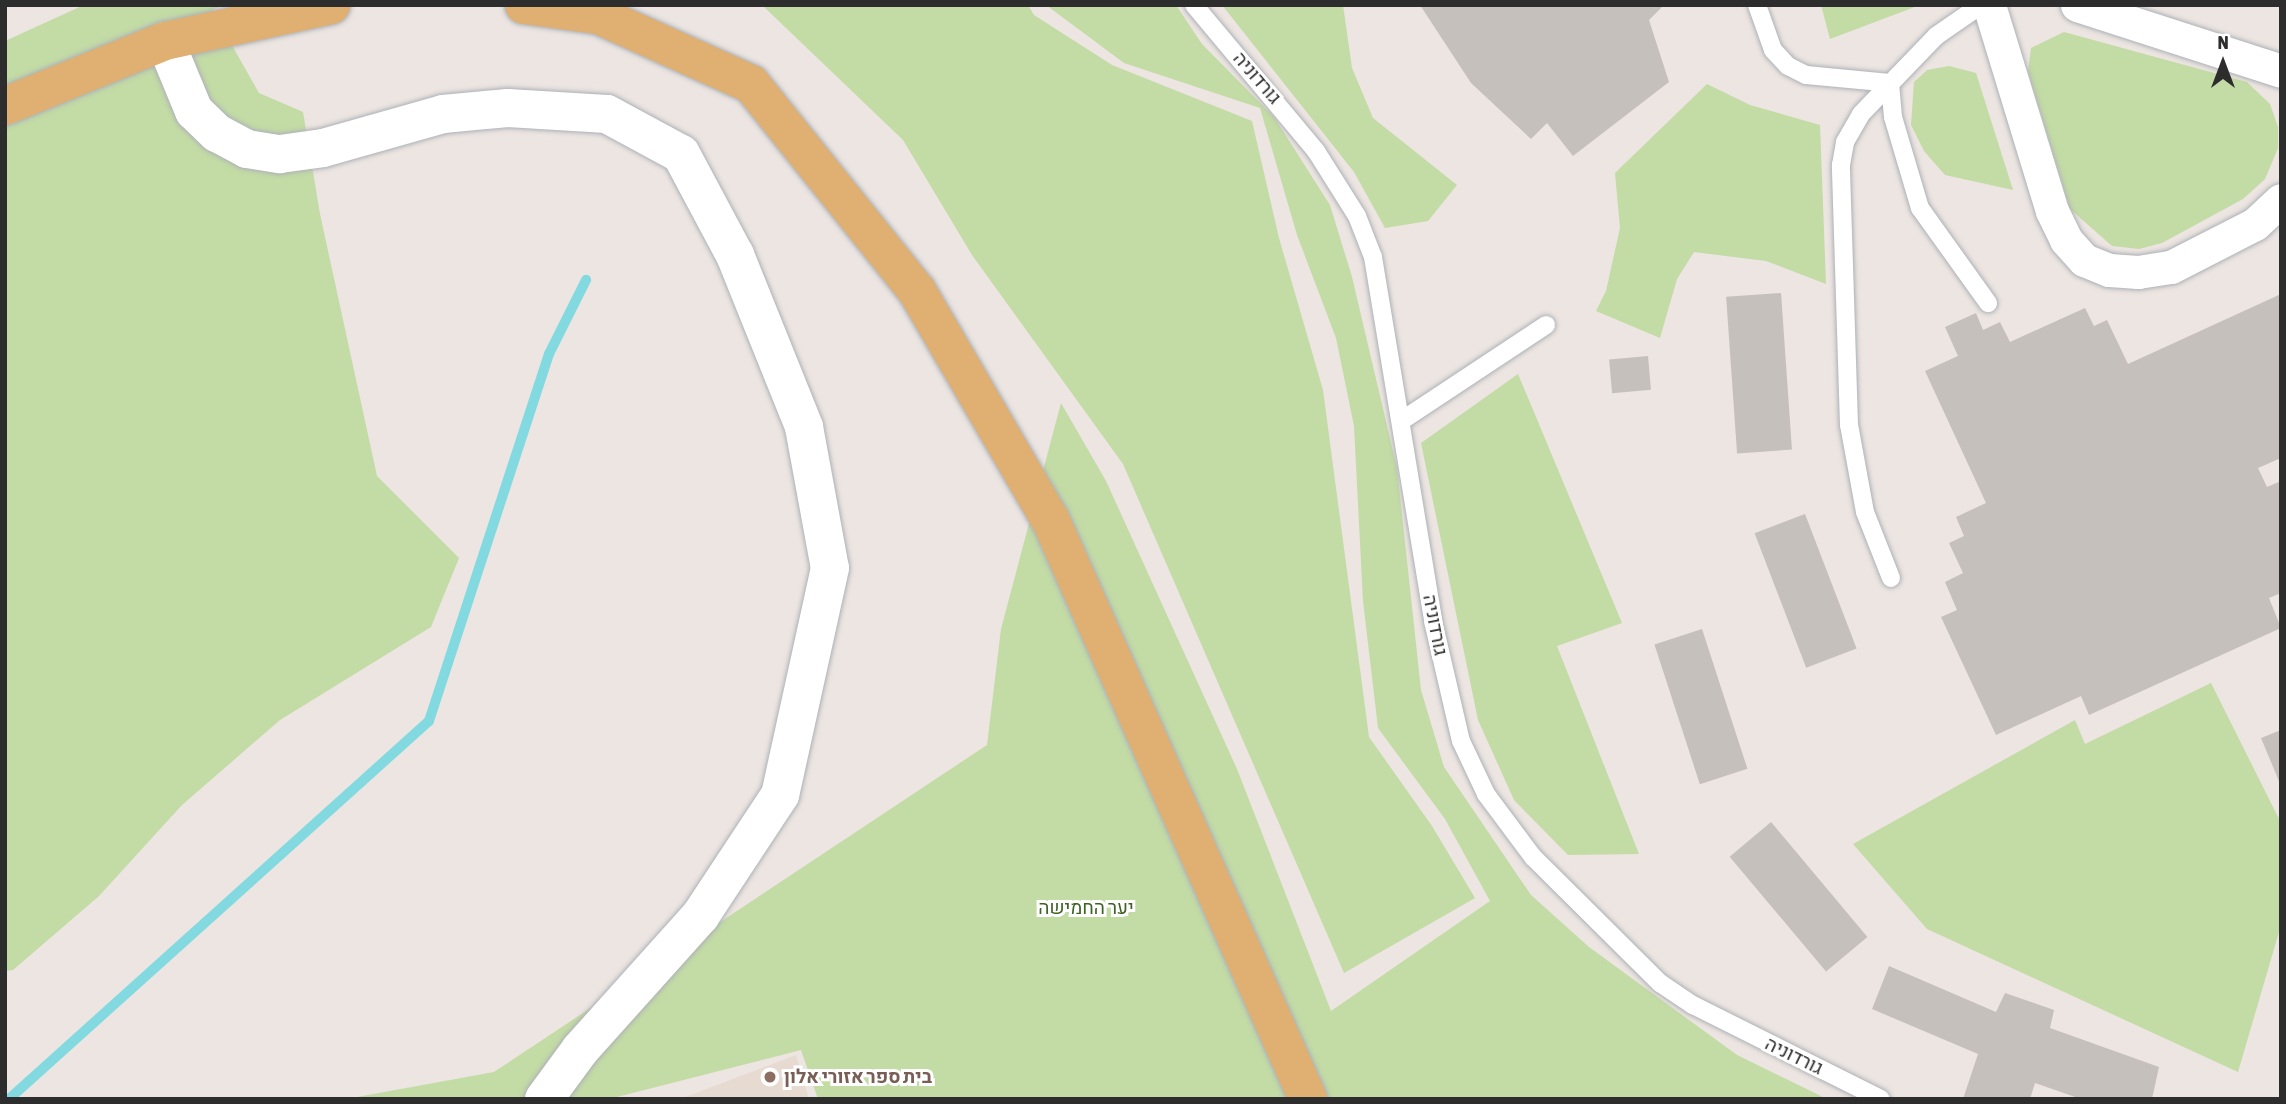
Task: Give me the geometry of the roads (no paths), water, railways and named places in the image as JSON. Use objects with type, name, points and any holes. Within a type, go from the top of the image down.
[{"type":"main road","points":[[5,106],[165,41],[331,5]]},
{"type":"main road","points":[[524,5],[598,15],[751,84],[917,291],[1051,520],[1307,1099]]},
{"type":"main road","points":[[165,41],[194,110],[217,132],[247,149],[279,154],[323,148],[443,114],[508,108],[607,114],[681,154],[735,255],[804,427],[830,568],[780,795],[701,915],[580,1050],[544,1099]]},
{"type":"street","points":[[1989,5],[2052,211],[2066,240],[2084,260],[2128,272],[2171,267],[2255,224],[2281,200]]},
{"type":"street","points":[[2077,5],[2281,71]]},
{"type":"lane","name":"גורדוניה","points":[[1194,5],[1290,116],[1357,216],[1382,297],[1433,621],[1461,741],[1486,794],[1533,857],[1660,983],[1703,1010],[1881,1099]]},
{"type":"lane","points":[[1757,5],[1773,50],[1787,66],[1806,75],[1890,83]]},
{"type":"lane","points":[[1891,578],[1866,512],[1849,425],[1841,165],[1845,142],[1861,114],[1936,36],[1981,5]]},
{"type":"lane","points":[[1890,83],[1894,117],[1920,208],[1987,303]]},
{"type":"lane","points":[[1401,421],[1546,325]]},
{"type":"waterway","points":[[9,1099],[429,721],[549,354],[586,280]]},
{"type":"place","name":"בית ספר אזורי אלון","points":[[770,1077]]},
{"type":"park label","name":"יער החמישה","points":[[1086,908]]}]
